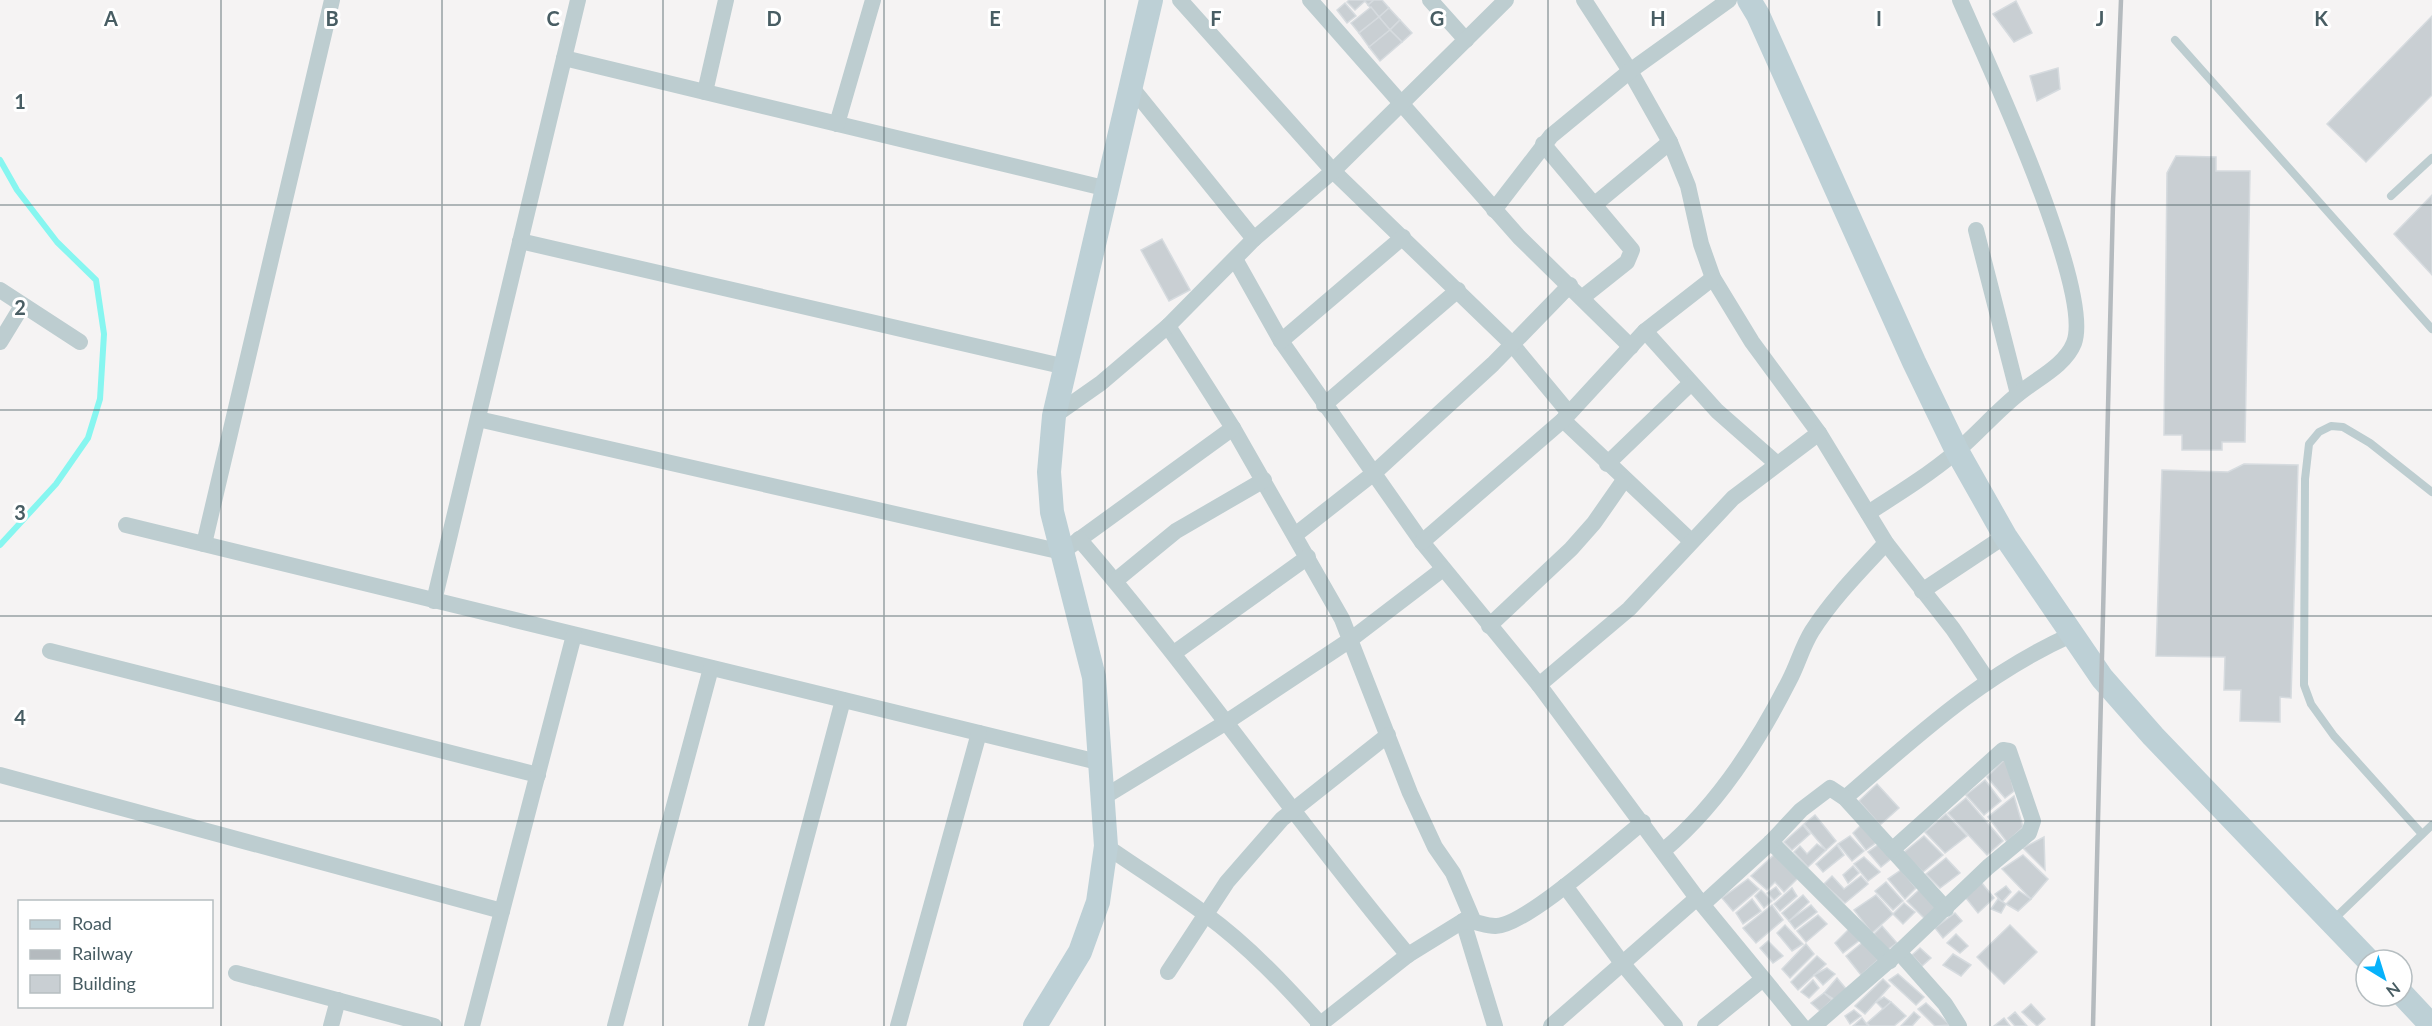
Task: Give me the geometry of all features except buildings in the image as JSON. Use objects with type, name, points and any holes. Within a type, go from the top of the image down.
[{"type":"main road","points":[[1035,1026],[1080,952],[1098,902],[1106,846],[1102,763],[1094,677],[1071,545],[1052,512],[1049,472],[1054,416],[1151,0]]},
{"type":"main road","points":[[1749,0],[1763,25],[1892,314],[1957,451],[2005,536],[2102,678],[2153,736],[2356,948]]},
{"type":"main road","points":[[2414,1007],[2432,1026]]},
{"type":"street","points":[[204,544],[332,0]]},
{"type":"street","points":[[434,600],[578,0]]},
{"type":"street","points":[[705,92],[726,0]]},
{"type":"street","points":[[837,124],[873,0]]},
{"type":"street","points":[[1180,0],[1333,171],[1511,343],[1566,417],[1607,464],[1691,541]]},
{"type":"street","points":[[1310,0],[1402,102],[1494,210],[1631,347]]},
{"type":"street","points":[[1430,0],[1466,39]]},
{"type":"street","points":[[1054,416],[1101,383],[1168,326],[1254,239],[1333,171],[1506,0]]},
{"type":"street","points":[[1584,0],[1630,71],[1670,142],[1688,186],[1701,244],[1713,278],[1752,342],[1819,432],[1886,543],[1953,629],[1988,681]]},
{"type":"street","points":[[1494,210],[1543,144],[1630,71],[1729,0]]},
{"type":"street","points":[[1868,513],[1957,451],[2018,394],[2065,358],[2074,342],[2077,319],[2059,240],[2012,120],[1960,0]]},
{"type":"street","points":[[564,58],[1108,189]]},
{"type":"street","points":[[1132,88],[1254,239]]},
{"type":"street","points":[[1594,205],[1670,142]]},
{"type":"street","points":[[1543,144],[1632,250],[1631,256],[1583,297]]},
{"type":"street","points":[[1976,230],[2018,394]]},
{"type":"street","points":[[1281,341],[1403,237]]},
{"type":"street","points":[[520,241],[1066,367]]},
{"type":"street","points":[[1236,259],[1281,341],[1422,542],[1539,685],[1700,901],[1802,1026]]},
{"type":"street","points":[[1422,542],[1566,417],[1645,331],[1713,278]]},
{"type":"street","points":[[1295,536],[1374,473],[1493,364],[1570,285]]},
{"type":"street","points":[[0,290],[80,342]]},
{"type":"street","points":[[1324,405],[1458,290]]},
{"type":"street","points":[[0,342],[22,306]]},
{"type":"street","points":[[1168,326],[1264,480],[1308,557],[1350,640],[1436,847],[1453,873],[1468,920],[1495,1026]]},
{"type":"street","points":[[1645,331],[1717,411],[1776,464]]},
{"type":"street","points":[[1607,464],[1691,383]]},
{"type":"street","points":[[478,419],[1071,545],[1115,581],[1174,653],[1292,811],[1408,955]]},
{"type":"street","points":[[1071,545],[1233,428]]},
{"type":"street","points":[[1539,685],[1629,609],[1733,498],[1819,432]]},
{"type":"street","points":[[1115,581],[1176,531],[1264,480]]},
{"type":"street","points":[[1489,626],[1571,549],[1594,523],[1624,480]]},
{"type":"street","points":[[126,525],[1102,763]]},
{"type":"street","points":[[1922,591],[2005,536]]},
{"type":"street","points":[[1664,850],[1701,814],[1742,760],[1790,681],[1803,647],[1826,611],[1886,543]]},
{"type":"street","points":[[1174,653],[1308,557]]},
{"type":"street","points":[[1104,797],[1225,723],[1350,640],[1443,569]]},
{"type":"street","points":[[472,1026],[574,635]]},
{"type":"street","points":[[1845,798],[1950,707],[2040,649],[2071,635]]},
{"type":"street","points":[[50,651],[538,775]]},
{"type":"street","points":[[615,1026],[711,668]]},
{"type":"street","points":[[756,1026],[843,700]]},
{"type":"street","points":[[898,1026],[979,733]]},
{"type":"street","points":[[1168,972],[1227,882],[1292,811],[1388,735]]},
{"type":"street","points":[[1814,1026],[2031,830],[2033,821],[2009,751],[2003,750],[1892,850]]},
{"type":"street","points":[[0,775],[502,910]]},
{"type":"street","points":[[1551,1026],[1622,963],[1771,842],[1801,810],[1830,788],[1845,798],[1946,909]]},
{"type":"street","points":[[1106,846],[1206,914],[1287,987],[1320,1025],[1408,955],[1468,920],[1495,926],[1504,924],[1565,886],[1642,822]]},
{"type":"street","points":[[1771,842],[1945,1004],[1959,1026]]},
{"type":"street","points":[[1565,886],[1622,963],[1675,1026]]},
{"type":"street","points":[[236,973],[434,1026]]},
{"type":"street","points":[[1705,1026],[1763,979]]},
{"type":"street","points":[[331,1026],[338,1000]]},
{"type":"lane","points":[[2175,40],[2432,329]]},
{"type":"lane","points":[[2391,196],[2432,158]]},
{"type":"lane","points":[[2422,834],[2334,736],[2311,704],[2304,685],[2305,479],[2309,444],[2319,432],[2331,426],[2343,427],[2370,443],[2432,492]]},
{"type":"lane","points":[[2330,922],[2432,825]]},
{"type":"waterway","points":[[0,160],[17,190],[57,242],[96,280],[104,334],[100,399],[88,438],[56,484],[0,545]]},
{"type":"railway","points":[[2093,1026],[2113,203],[2121,0]]}]
